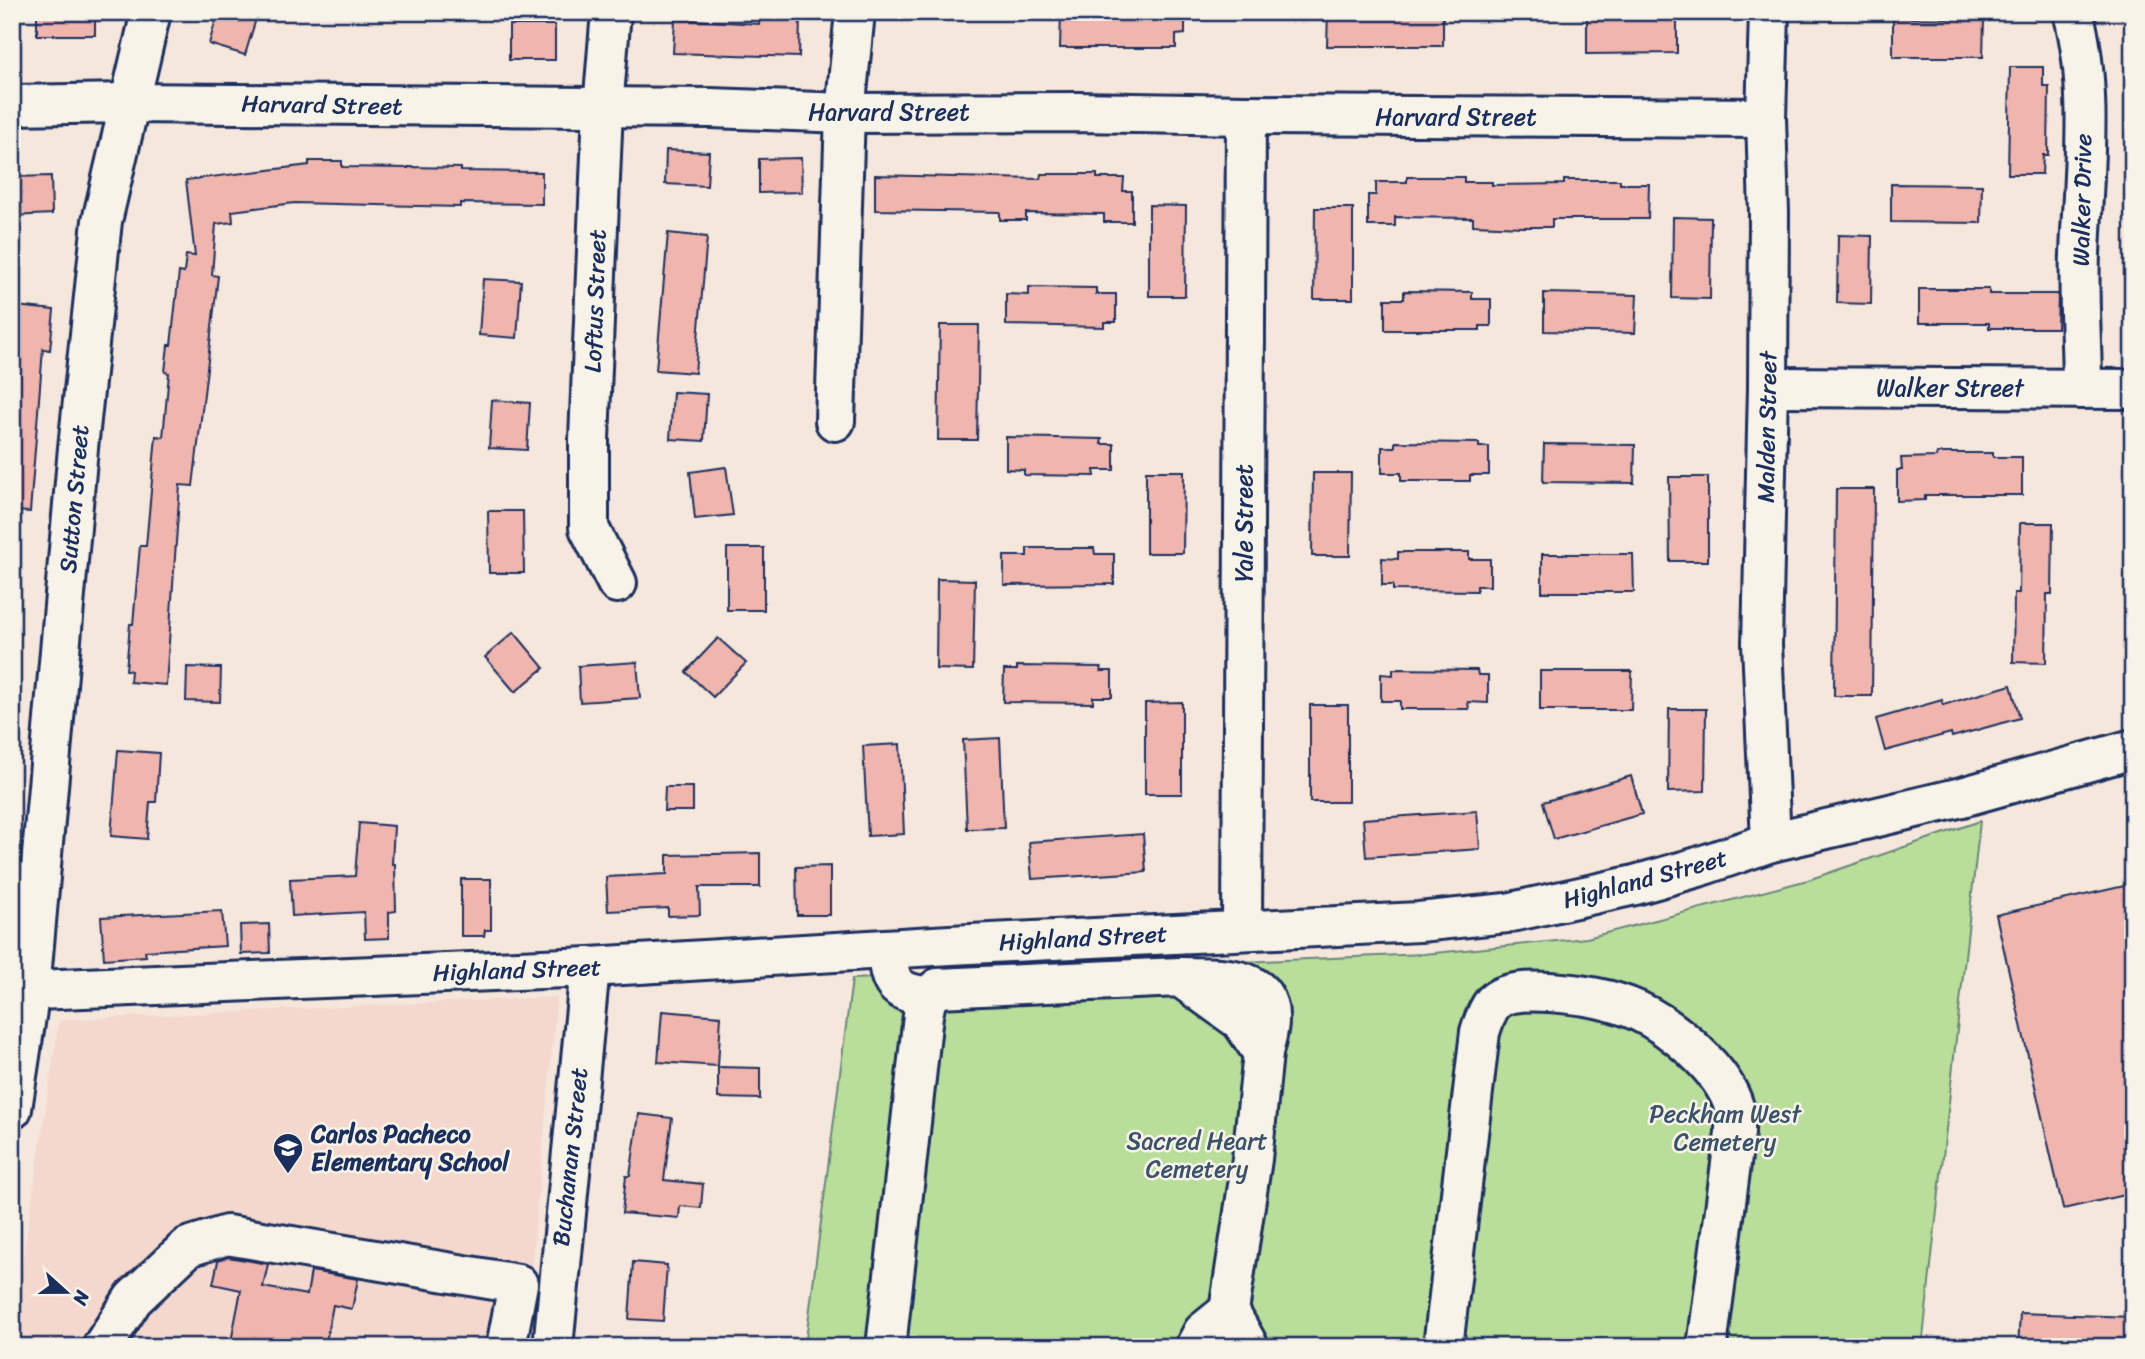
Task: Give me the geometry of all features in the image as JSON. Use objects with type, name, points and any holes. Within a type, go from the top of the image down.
[{"type":"street","name":"Sutton Street","points":[[12,1109],[21,991],[101,234],[151,12]]},
{"type":"street","name":"Loftus Street","points":[[611,12],[603,108],[589,439],[589,528],[617,583]]},
{"type":"street","points":[[835,421],[845,113],[855,12]]},
{"type":"street","name":"Malden Street","points":[[1769,12],[1766,118],[1769,213],[1768,387],[1762,644],[1771,842]]},
{"type":"street","name":"Walker Drive","points":[[2073,12],[2082,59],[2084,104],[2080,258],[2082,389]]},
{"type":"street","name":"Harvard Street","points":[[12,105],[129,103],[710,108],[845,113],[1078,112],[1766,118]]},
{"type":"street","name":"Yale Street","points":[[1242,930],[1247,115]]},
{"type":"street","name":"Walker Street","points":[[1768,387],[2133,389]]},
{"type":"street","name":"Highland Street","points":[[21,991],[590,967],[1419,922],[1507,913],[1635,884],[1727,858],[1771,842],[1962,797],[2133,749]]},
{"type":"street","points":[[886,949],[890,978],[895,987],[906,993],[927,997]]},
{"type":"street","name":"Buchanan Street","points":[[553,1347],[590,967]]},
{"type":"street","points":[[886,1347],[927,997],[938,988],[1180,977],[1241,1021],[1263,1053],[1252,1159],[1229,1311],[1249,1347]]},
{"type":"street","points":[[1443,1347],[1480,1032],[1494,1002],[1509,995],[1535,991],[1605,1000],[1638,1011],[1669,1030],[1704,1059],[1727,1092],[1734,1108],[1735,1133],[1707,1347]]},
{"type":"street","points":[[102,1347],[133,1299],[188,1247],[227,1235],[517,1284],[506,1347]]},
{"type":"street","points":[[1195,1347],[1203,1332],[1229,1311]]},
{"type":"shaded area","name":"Carlos Pacheco Elementary School","points":[[557,997],[524,1347],[12,1347],[12,1331],[59,1020]]},
{"type":"green space","points":[[1980,821],[1922,1347],[805,1347],[852,979],[1424,954],[1587,938],[1808,880]]},
{"type":"building","points":[[37,12],[95,12],[95,35],[37,35]]},
{"type":"building","points":[[218,12],[258,12],[245,55],[209,44]]},
{"type":"building","points":[[1061,12],[1185,12],[1185,34],[1176,35],[1176,48],[1060,48]]},
{"type":"building","points":[[1328,12],[1443,12],[1443,46],[1327,46]]},
{"type":"building","points":[[1677,15],[1677,53],[1587,54],[1587,16]]},
{"type":"building","points":[[760,17],[800,19],[799,57],[673,53],[675,19],[759,24]]},
{"type":"building","points":[[1893,18],[1984,19],[1983,57],[1893,57]]},
{"type":"building","points":[[509,25],[555,25],[555,60],[509,60]]},
{"type":"building","points":[[2010,67],[2043,67],[2043,86],[2049,86],[2048,155],[2043,155],[2042,174],[2008,174]]},
{"type":"building","points":[[666,150],[709,152],[707,186],[665,184]]},
{"type":"building","points":[[801,158],[802,192],[759,193],[759,159]]},
{"type":"building","points":[[309,161],[342,161],[342,167],[542,172],[542,204],[460,203],[460,207],[294,203],[232,211],[233,222],[216,224],[212,275],[218,276],[193,486],[180,485],[166,685],[130,682],[131,671],[126,670],[130,624],[133,624],[140,546],[146,546],[156,436],[163,437],[169,373],[165,372],[168,345],[171,345],[179,272],[184,273],[186,255],[195,256],[186,180],[309,165]]},
{"type":"building","points":[[1041,174],[1097,174],[1097,178],[1124,178],[1123,191],[1132,191],[1132,222],[1104,222],[1104,214],[1026,213],[1026,220],[1000,220],[1000,212],[875,210],[875,175],[1040,179]]},
{"type":"building","points":[[51,176],[52,214],[12,216],[12,177]]},
{"type":"building","points":[[1407,177],[1464,177],[1464,182],[1492,182],[1492,185],[1564,184],[1564,180],[1620,180],[1620,184],[1649,184],[1648,219],[1552,219],[1552,227],[1524,227],[1473,225],[1473,218],[1395,217],[1395,226],[1368,226],[1368,195],[1376,195],[1376,182],[1407,182]]},
{"type":"building","points":[[1891,184],[1982,185],[1981,223],[1891,222]]},
{"type":"building","points":[[1149,205],[1186,206],[1185,296],[1149,296]]},
{"type":"building","points":[[1315,208],[1353,208],[1353,299],[1314,299]]},
{"type":"building","points":[[1673,217],[1711,218],[1710,299],[1672,298]]},
{"type":"building","points":[[668,233],[707,237],[695,373],[656,370]]},
{"type":"building","points":[[1838,235],[1872,236],[1871,304],[1837,303]]},
{"type":"building","points":[[483,279],[521,281],[517,338],[479,335]]},
{"type":"building","points":[[1029,287],[1096,288],[1096,294],[1116,294],[1116,322],[1104,322],[1104,327],[1006,325],[1006,294],[1029,295]]},
{"type":"building","points":[[1919,289],[1989,289],[1989,294],[2058,294],[2057,328],[1989,328],[1989,323],[1919,323]]},
{"type":"building","points":[[1404,291],[1472,292],[1472,299],[1491,299],[1491,326],[1480,326],[1480,330],[1385,330],[1385,299],[1404,299]]},
{"type":"building","points":[[1544,293],[1637,295],[1635,333],[1544,331]]},
{"type":"building","points":[[16,306],[54,310],[50,350],[43,349],[30,512],[12,511],[12,346]]},
{"type":"building","points":[[940,325],[979,325],[977,440],[938,440]]},
{"type":"building","points":[[673,392],[707,394],[704,441],[670,439]]},
{"type":"building","points":[[492,400],[530,403],[527,450],[489,448]]},
{"type":"building","points":[[1006,437],[1102,439],[1101,444],[1114,444],[1114,470],[1094,470],[1095,476],[1024,475],[1024,470],[1006,469]]},
{"type":"building","points":[[1395,442],[1479,443],[1479,447],[1489,447],[1489,475],[1470,475],[1470,481],[1401,481],[1401,473],[1382,473],[1382,447],[1395,447]]},
{"type":"building","points":[[1544,444],[1635,445],[1634,483],[1543,482]]},
{"type":"building","points":[[1937,453],[1993,453],[1993,457],[2022,457],[2022,495],[1925,495],[1925,500],[1897,501],[1897,470],[1902,470],[1901,458],[1936,457]]},
{"type":"building","points":[[726,467],[733,515],[695,519],[690,472]]},
{"type":"building","points":[[1146,471],[1184,471],[1183,553],[1146,553]]},
{"type":"building","points":[[1313,473],[1351,473],[1350,556],[1312,556]]},
{"type":"building","points":[[1669,477],[1708,477],[1708,561],[1670,561]]},
{"type":"building","points":[[1836,489],[1874,489],[1872,696],[1834,696]]},
{"type":"building","points":[[488,511],[523,511],[524,573],[489,573]]},
{"type":"building","points":[[2020,523],[2053,523],[2052,594],[2047,594],[2046,663],[2013,662],[2014,593],[2019,593]]},
{"type":"building","points":[[727,548],[764,548],[764,610],[727,610]]},
{"type":"building","points":[[1027,548],[1094,548],[1095,554],[1114,554],[1114,584],[1004,585],[1004,556],[1027,556]]},
{"type":"building","points":[[1398,552],[1469,552],[1469,559],[1490,559],[1490,586],[1477,586],[1477,591],[1393,590],[1393,585],[1382,585],[1382,558],[1398,559]]},
{"type":"building","points":[[1542,554],[1633,554],[1634,592],[1542,592]]},
{"type":"building","points":[[937,579],[975,580],[973,670],[936,669]]},
{"type":"building","points":[[514,632],[544,668],[515,692],[485,657]]},
{"type":"building","points":[[718,638],[746,663],[713,697],[686,672]]},
{"type":"building","points":[[637,662],[640,698],[580,702],[578,666]]},
{"type":"building","points":[[1017,666],[1101,667],[1101,671],[1112,671],[1112,697],[1093,697],[1093,703],[1003,702],[1004,670],[1017,670]]},
{"type":"building","points":[[187,667],[221,668],[220,702],[186,701]]},
{"type":"building","points":[[1393,669],[1477,670],[1478,675],[1488,675],[1488,703],[1468,702],[1469,709],[1400,709],[1400,701],[1381,701],[1381,674],[1393,675]]},
{"type":"building","points":[[1540,671],[1632,671],[1631,710],[1540,710]]},
{"type":"building","points":[[2011,685],[2020,718],[1952,737],[1951,733],[1885,751],[1876,719],[1942,700],[1943,705]]},
{"type":"building","points":[[1182,702],[1182,794],[1145,794],[1145,703]]},
{"type":"building","points":[[1310,705],[1348,705],[1348,802],[1310,802]]},
{"type":"building","points":[[1669,709],[1706,709],[1705,791],[1668,792]]},
{"type":"building","points":[[1000,738],[1004,828],[967,829],[963,740]]},
{"type":"building","points":[[900,744],[904,834],[868,836],[863,746]]},
{"type":"building","points":[[118,750],[159,753],[156,802],[150,802],[147,839],[111,836]]},
{"type":"building","points":[[1631,776],[1642,814],[1554,839],[1543,802]]},
{"type":"building","points":[[665,787],[693,787],[693,811],[664,811]]},
{"type":"building","points":[[1477,811],[1480,849],[1366,857],[1363,819]]},
{"type":"building","points":[[359,823],[394,826],[392,864],[395,864],[396,911],[389,912],[389,938],[365,939],[364,912],[292,916],[290,879],[355,876]]},
{"type":"building","points":[[1143,834],[1146,872],[1032,879],[1029,842]]},
{"type":"building","points":[[760,853],[760,887],[699,887],[700,915],[668,916],[668,908],[608,911],[606,877],[667,874],[667,855]]},
{"type":"building","points":[[830,866],[830,915],[797,915],[796,867]]},
{"type":"building","points":[[461,879],[491,879],[491,930],[485,930],[484,936],[461,936]]},
{"type":"building","points":[[2133,884],[2133,1193],[2063,1209],[1996,915]]},
{"type":"building","points":[[222,911],[225,946],[145,951],[146,956],[104,959],[101,917]]},
{"type":"building","points":[[269,924],[270,953],[241,954],[240,925]]},
{"type":"building","points":[[662,1011],[721,1016],[718,1066],[658,1062]]},
{"type":"building","points":[[718,1067],[760,1068],[760,1099],[718,1098]]},
{"type":"building","points":[[639,1114],[672,1118],[664,1180],[703,1184],[701,1208],[680,1206],[679,1218],[622,1213],[626,1176],[630,1176]]},
{"type":"building","points":[[228,1257],[268,1264],[263,1287],[307,1295],[311,1271],[358,1279],[352,1309],[333,1305],[325,1347],[230,1347],[241,1290],[213,1284],[218,1261]]},
{"type":"building","points":[[633,1262],[667,1265],[663,1321],[629,1319]]},
{"type":"building","points":[[2020,1313],[2133,1317],[2133,1347],[2018,1347]]},
{"type":"place","name":"Carlos Pacheco Elementary School","points":[[288,1175]]},
{"type":"park label","name":"Peckham West Cemetery","points":[[1725,1128]]},
{"type":"park label","name":"Sacred Heart Cemetery","points":[[1197,1155]]}]
